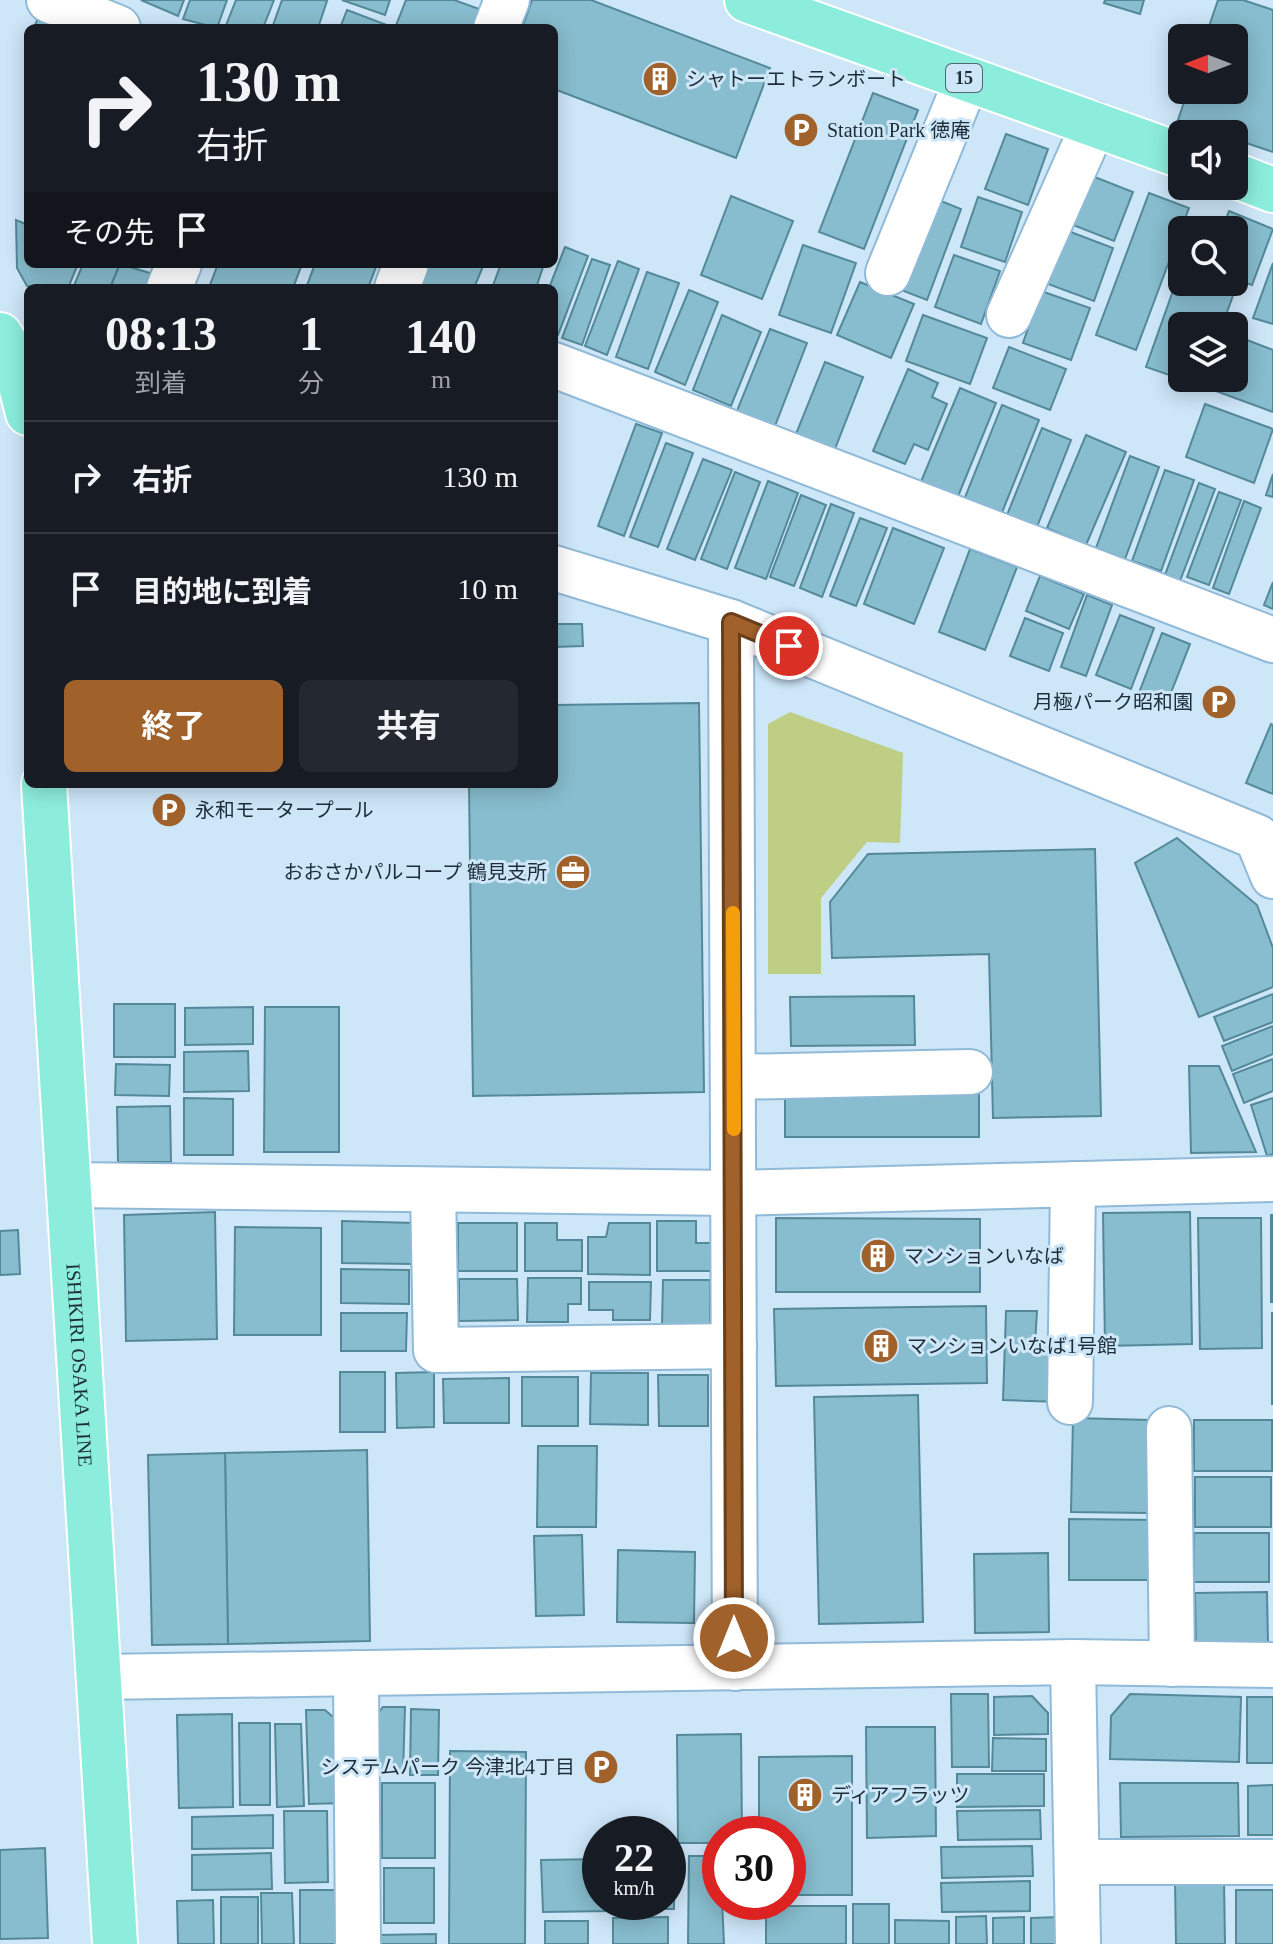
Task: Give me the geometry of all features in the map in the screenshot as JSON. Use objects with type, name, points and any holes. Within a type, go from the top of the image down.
[{"type":"main road","name":"15","points":[[747,0],[1168,151]]},
{"type":"main road","points":[[1248,180],[1273,190]]},
{"type":"main road","points":[[14,352],[24,396]]},
{"type":"main road","name":"ISHIKIRI OSAKA LINE","points":[[44,788],[115,1944]]},
{"type":"street","points":[[49,0],[108,24]]},
{"type":"street","points":[[498,24],[507,0]]},
{"type":"street","points":[[888,273],[967,79]]},
{"type":"street","points":[[1009,315],[1094,124]]},
{"type":"street","points":[[558,367],[1273,640]]},
{"type":"street","points":[[558,569],[731,622],[1257,837],[1271,866]]},
{"type":"street","points":[[731,622],[735,1668]]},
{"type":"street","points":[[734,1077],[970,1072]]},
{"type":"street","points":[[69,1185],[734,1193],[1273,1179]]},
{"type":"street","points":[[1070,1402],[1073,1184]]},
{"type":"street","points":[[433,1190],[436,1350],[734,1346]]},
{"type":"street","points":[[1169,1429],[1172,1664]]},
{"type":"street","points":[[101,1677],[1073,1662],[1273,1665]]},
{"type":"street","points":[[1073,1662],[1078,1944]]},
{"type":"street","points":[[356,1673],[358,1944]]},
{"type":"street","points":[[1077,1862],[1273,1862]]},
{"type":"green space","points":[[790,712],[903,753],[900,843],[867,842],[821,898],[821,974],[768,974],[768,724]]},
{"type":"building","points":[[141,0],[184,0],[178,16]]},
{"type":"building","points":[[190,0],[227,0],[218,24],[183,19]]},
{"type":"building","points":[[236,0],[274,0],[265,24],[227,24]]},
{"type":"building","points":[[282,0],[327,1],[319,24],[273,24]]},
{"type":"building","points":[[342,0],[390,0],[385,15]]},
{"type":"building","points":[[406,0],[454,0],[482,10],[477,24],[397,24]]},
{"type":"building","name":"シャトーエトランボート","points":[[532,0],[591,0],[770,68],[736,158],[558,91],[558,24],[523,24]]},
{"type":"building","points":[[1105,0],[1144,0],[1140,14],[1104,3]]},
{"type":"building","points":[[1218,0],[1243,0],[1273,10],[1273,152],[1248,144],[1248,120],[1178,120],[1183,104],[1248,104],[1248,24],[1210,24]]},
{"type":"building","points":[[41,10],[78,24],[36,24]]},
{"type":"building","points":[[347,10],[384,24],[342,24]]},
{"type":"building","points":[[873,93],[918,110],[864,249],[819,232]]},
{"type":"building","points":[[1006,134],[1048,149],[1028,205],[985,189]]},
{"type":"building","points":[[1092,176],[1133,192],[1114,241],[1073,225]]},
{"type":"building","points":[[1149,193],[1189,208],[1186,216],[1168,216],[1168,264],[1136,350],[1096,335]]},
{"type":"building","points":[[731,196],[793,221],[762,299],[701,275]]},
{"type":"building","points":[[931,197],[961,209],[927,300],[896,288]]},
{"type":"building","points":[[978,197],[1022,212],[1005,262],[961,247]]},
{"type":"building","points":[[1248,219],[1273,229],[1252,285],[1248,284]]},
{"type":"building","points":[[16,220],[24,223],[24,268],[76,268],[70,284],[26,284],[17,268]]},
{"type":"building","points":[[1068,231],[1113,248],[1094,301],[1048,284]]},
{"type":"building","points":[[803,245],[856,263],[831,333],[779,315]]},
{"type":"building","points":[[565,247],[588,256],[558,335],[558,284],[551,284]]},
{"type":"building","points":[[954,255],[1000,271],[981,324],[935,307]]},
{"type":"building","points":[[592,259],[610,265],[582,345],[562,338]]},
{"type":"building","points":[[618,261],[639,269],[607,355],[585,346]]},
{"type":"building","points":[[1273,263],[1273,324],[1253,318]]},
{"type":"building","points":[[81,268],[118,268],[112,284],[75,284]]},
{"type":"building","points":[[118,268],[133,268],[153,274],[149,284],[112,284]]},
{"type":"building","points":[[216,268],[300,268],[294,284],[210,284]]},
{"type":"building","points":[[314,268],[376,268],[370,284],[308,284]]},
{"type":"building","points":[[427,268],[482,268],[476,284],[421,284]]},
{"type":"building","points":[[500,268],[543,268],[537,284],[494,284]]},
{"type":"building","points":[[647,272],[679,283],[648,369],[616,357]]},
{"type":"building","points":[[860,282],[914,304],[891,358],[837,335]]},
{"type":"building","points":[[689,290],[718,302],[685,385],[655,372]]},
{"type":"building","points":[[1041,291],[1090,308],[1071,360],[1023,343]]},
{"type":"building","points":[[1171,296],[1233,296],[1227,312],[1168,312],[1168,375],[1146,367]]},
{"type":"building","points":[[722,315],[761,332],[731,406],[693,390]]},
{"type":"building","points":[[923,315],[987,338],[970,384],[906,361]]},
{"type":"building","points":[[770,329],[807,343],[775,426],[737,411]]},
{"type":"building","points":[[1248,340],[1273,350],[1273,412],[1218,392],[1248,392]]},
{"type":"building","points":[[1009,347],[1066,369],[1050,410],[993,388]]},
{"type":"building","points":[[825,362],[863,377],[833,454],[794,439]]},
{"type":"building","points":[[908,369],[938,383],[932,397],[947,404],[928,450],[914,444],[905,464],[873,451]]},
{"type":"building","points":[[960,388],[996,403],[957,499],[920,484]]},
{"type":"building","points":[[1205,404],[1273,429],[1254,483],[1186,457]]},
{"type":"building","points":[[1002,405],[1039,420],[999,520],[962,505]]},
{"type":"building","points":[[636,424],[662,433],[624,536],[598,526]]},
{"type":"building","points":[[1042,428],[1071,440],[1035,532],[1005,520]]},
{"type":"building","points":[[1086,435],[1126,452],[1086,545],[1047,528]]},
{"type":"building","points":[[666,443],[693,453],[658,547],[630,537]]},
{"type":"building","points":[[1130,456],[1159,467],[1125,559],[1096,548]]},
{"type":"building","points":[[703,459],[732,470],[695,560],[667,549]]},
{"type":"building","points":[[1165,470],[1194,480],[1161,571],[1132,561]]},
{"type":"building","points":[[735,472],[760,482],[727,569],[701,559]]},
{"type":"building","points":[[1273,474],[1273,497],[1266,495]]},
{"type":"building","points":[[768,481],[798,493],[766,579],[735,568]]},
{"type":"building","points":[[1199,483],[1215,489],[1180,581],[1165,575]]},
{"type":"building","points":[[1219,492],[1241,500],[1209,585],[1187,577]]},
{"type":"building","points":[[801,495],[826,505],[794,586],[770,577]]},
{"type":"building","points":[[1244,501],[1261,508],[1229,594],[1213,588]]},
{"type":"building","points":[[831,504],[854,513],[822,597],[800,588]]},
{"type":"building","points":[[860,518],[887,528],[856,606],[830,596]]},
{"type":"building","points":[[893,528],[944,548],[914,624],[864,604]]},
{"type":"building","points":[[970,549],[1017,567],[985,650],[939,632]]},
{"type":"building","points":[[1040,576],[1084,594],[1069,629],[1026,611]]},
{"type":"building","points":[[1273,582],[1273,609],[1264,605]]},
{"type":"building","points":[[1087,595],[1112,605],[1086,676],[1061,667]]},
{"type":"building","points":[[1120,615],[1154,628],[1131,689],[1096,675]]},
{"type":"building","points":[[1025,618],[1063,633],[1049,671],[1010,656]]},
{"type":"building","points":[[558,624],[582,624],[583,646],[558,647]]},
{"type":"building","points":[[1162,633],[1190,644],[1165,708],[1137,698]]},
{"type":"building","points":[[699,703],[704,1092],[473,1096],[469,788],[558,788],[558,705]]},
{"type":"building","points":[[1273,725],[1273,794],[1246,783]]},
{"type":"building","points":[[1177,838],[1257,905],[1273,948],[1273,987],[1199,1017],[1135,863]]},
{"type":"building","points":[[1095,849],[1101,1116],[993,1118],[989,954],[832,958],[830,902],[868,854]]},
{"type":"building","points":[[1273,994],[1273,1022],[1224,1041],[1214,1017]]},
{"type":"building","points":[[914,996],[915,1045],[791,1046],[790,997]]},
{"type":"building","points":[[114,1004],[175,1004],[175,1057],[114,1057]]},
{"type":"building","points":[[253,1007],[253,1044],[185,1045],[185,1008]]},
{"type":"building","points":[[265,1007],[339,1007],[339,1152],[264,1152]]},
{"type":"building","points":[[1273,1026],[1273,1054],[1232,1071],[1222,1046]]},
{"type":"building","points":[[248,1051],[249,1091],[184,1092],[184,1052]]},
{"type":"building","points":[[1273,1059],[1273,1091],[1244,1103],[1233,1074]]},
{"type":"building","points":[[116,1064],[170,1065],[169,1096],[115,1095]]},
{"type":"building","points":[[1189,1066],[1219,1066],[1256,1152],[1191,1153]]},
{"type":"building","points":[[785,1092],[979,1092],[979,1137],[785,1137]]},
{"type":"building","points":[[184,1098],[233,1099],[233,1155],[184,1155]]},
{"type":"building","points":[[1273,1098],[1273,1154],[1267,1156],[1251,1105]]},
{"type":"building","points":[[170,1106],[171,1162],[118,1162],[117,1107]]},
{"type":"building","points":[[215,1212],[217,1339],[126,1341],[124,1215]]},
{"type":"building","points":[[1190,1212],[1192,1344],[1105,1346],[1103,1213]]},
{"type":"building","points":[[1273,1215],[1273,1302],[1271,1302]]},
{"type":"building","name":"マンションいなば","points":[[776,1218],[980,1219],[980,1292],[776,1292]]},
{"type":"building","points":[[1198,1218],[1261,1218],[1262,1348],[1200,1349]]},
{"type":"building","points":[[342,1221],[414,1223],[413,1264],[342,1263]]},
{"type":"building","points":[[657,1221],[696,1221],[696,1243],[712,1243],[712,1271],[657,1271]]},
{"type":"building","points":[[458,1223],[517,1223],[517,1271],[458,1271]]},
{"type":"building","points":[[525,1223],[557,1223],[557,1240],[582,1240],[582,1271],[525,1271]]},
{"type":"building","points":[[609,1223],[650,1223],[650,1275],[588,1274],[588,1237],[606,1237]]},
{"type":"building","points":[[235,1227],[321,1228],[321,1335],[234,1335]]},
{"type":"building","points":[[18,1230],[20,1274],[0,1275],[0,1231]]},
{"type":"building","points":[[341,1269],[409,1270],[409,1304],[341,1303]]},
{"type":"building","points":[[528,1278],[581,1278],[581,1304],[568,1304],[568,1322],[527,1322]]},
{"type":"building","points":[[459,1279],[517,1279],[518,1320],[459,1321]]},
{"type":"building","points":[[663,1280],[710,1280],[710,1325],[662,1325]]},
{"type":"building","points":[[589,1282],[651,1282],[650,1320],[613,1320],[613,1310],[589,1310]]},
{"type":"building","name":"マンションいなば1号館","points":[[986,1306],[987,1383],[776,1386],[774,1309]]},
{"type":"building","points":[[1006,1311],[1037,1311],[1035,1344],[1060,1344],[1059,1402],[1003,1400]]},
{"type":"building","points":[[341,1313],[407,1313],[406,1351],[341,1351]]},
{"type":"building","points":[[1273,1313],[1273,1404],[1272,1404]]},
{"type":"building","points":[[340,1372],[385,1372],[385,1432],[340,1432]]},
{"type":"building","points":[[434,1372],[434,1427],[397,1428],[396,1373]]},
{"type":"building","points":[[591,1373],[648,1373],[648,1425],[590,1424]]},
{"type":"building","points":[[658,1375],[708,1375],[708,1426],[659,1426]]},
{"type":"building","points":[[522,1377],[578,1377],[578,1426],[522,1426]]},
{"type":"building","points":[[509,1378],[509,1423],[444,1423],[443,1379]]},
{"type":"building","points":[[918,1395],[923,1622],[819,1624],[814,1397]]},
{"type":"building","points":[[1073,1418],[1150,1420],[1148,1513],[1071,1512]]},
{"type":"building","points":[[1194,1420],[1272,1420],[1272,1471],[1194,1471]]},
{"type":"building","points":[[538,1446],[597,1446],[596,1527],[537,1527]]},
{"type":"building","points":[[367,1450],[370,1641],[228,1644],[225,1453]]},
{"type":"building","points":[[225,1453],[228,1644],[152,1645],[148,1455]]},
{"type":"building","points":[[1195,1477],[1271,1477],[1271,1527],[1195,1527]]},
{"type":"building","points":[[1069,1519],[1155,1520],[1155,1580],[1069,1580]]},
{"type":"building","points":[[1194,1533],[1269,1533],[1269,1582],[1194,1582]]},
{"type":"building","points":[[582,1535],[584,1615],[536,1616],[534,1536]]},
{"type":"building","points":[[618,1550],[695,1552],[694,1623],[617,1622]]},
{"type":"building","points":[[1048,1553],[1049,1632],[975,1633],[974,1554]]},
{"type":"building","points":[[1267,1592],[1268,1644],[1196,1645],[1195,1593]]},
{"type":"building","points":[[951,1694],[988,1694],[989,1767],[952,1767]]},
{"type":"building","points":[[1130,1694],[1241,1697],[1239,1762],[1110,1759],[1111,1716]]},
{"type":"building","points":[[1032,1696],[1048,1713],[1048,1734],[994,1735],[994,1697]]},
{"type":"building","points":[[1247,1697],[1273,1697],[1273,1763],[1247,1763]]},
{"type":"building","points":[[383,1707],[405,1707],[403,1774],[371,1774],[372,1720]]},
{"type":"building","points":[[411,1709],[439,1710],[438,1775],[410,1775]]},
{"type":"building","points":[[306,1710],[325,1710],[341,1724],[342,1803],[309,1804]]},
{"type":"building","points":[[232,1714],[233,1807],[179,1808],[177,1715]]},
{"type":"building","points":[[239,1723],[270,1723],[270,1805],[240,1805]]},
{"type":"building","points":[[275,1724],[301,1724],[304,1806],[277,1807]]},
{"type":"building","points":[[866,1727],[935,1727],[936,1836],[867,1838]]},
{"type":"building","points":[[741,1734],[742,1816],[702,1816],[702,1843],[686,1843],[686,1816],[678,1816],[677,1735]]},
{"type":"building","points":[[993,1738],[1046,1739],[1046,1771],[992,1771]]},
{"type":"building","points":[[450,1751],[526,1752],[525,1944],[449,1944]]},
{"type":"building","name":"ディアフラッツ","points":[[852,1756],[852,1895],[806,1895],[806,1816],[759,1816],[759,1757]]},
{"type":"building","points":[[957,1774],[1044,1774],[1044,1806],[957,1807]]},
{"type":"building","points":[[382,1783],[435,1783],[435,1858],[382,1858]]},
{"type":"building","points":[[1120,1783],[1238,1783],[1239,1836],[1121,1837]]},
{"type":"building","points":[[1273,1785],[1273,1835],[1248,1835],[1248,1786]]},
{"type":"building","points":[[1040,1810],[1041,1839],[958,1840],[957,1811]]},
{"type":"building","points":[[284,1811],[327,1811],[328,1882],[285,1883]]},
{"type":"building","points":[[273,1815],[273,1848],[192,1849],[192,1817]]},
{"type":"building","points":[[1032,1846],[1033,1876],[942,1878],[941,1847]]},
{"type":"building","points":[[45,1848],[48,1938],[0,1939],[0,1850]]},
{"type":"building","points":[[271,1853],[272,1889],[192,1890],[192,1855]]},
{"type":"building","points":[[689,1856],[702,1856],[702,1920],[723,1920],[724,1944],[688,1944]]},
{"type":"building","points":[[582,1859],[582,1911],[543,1912],[541,1860]]},
{"type":"building","points":[[384,1868],[434,1868],[434,1923],[384,1923]]},
{"type":"building","points":[[1224,1880],[1225,1944],[1176,1944],[1175,1881]]},
{"type":"building","points":[[1030,1881],[1030,1911],[942,1912],[941,1883]]},
{"type":"building","points":[[300,1890],[341,1890],[341,1944],[300,1944]]},
{"type":"building","points":[[1236,1890],[1273,1890],[1273,1944],[1236,1944]]},
{"type":"building","points":[[261,1893],[292,1893],[294,1944],[262,1944]]},
{"type":"building","points":[[221,1897],[258,1897],[258,1944],[221,1944]]},
{"type":"building","points":[[213,1900],[214,1944],[178,1944],[177,1901]]},
{"type":"building","points":[[853,1904],[889,1904],[889,1944],[853,1944]]},
{"type":"building","points":[[806,1906],[846,1906],[846,1944],[766,1944],[766,1920],[806,1920]]},
{"type":"building","points":[[986,1916],[987,1944],[956,1944],[956,1917]]},
{"type":"building","points":[[1024,1917],[1024,1944],[993,1944],[993,1918]]},
{"type":"building","points":[[1059,1917],[1059,1944],[1031,1944],[1031,1918]]},
{"type":"building","points":[[613,1920],[668,1920],[668,1944],[613,1944]]},
{"type":"building","points":[[895,1920],[949,1921],[949,1944],[895,1944]]},
{"type":"building","points":[[545,1921],[588,1921],[588,1944],[545,1944]]},
{"type":"building","points":[[436,1934],[436,1944],[377,1944],[376,1935]]},
{"type":"slow traffic","points":[[733,913],[734,1129]]},
{"type":"place","name":"シャトーエトランボート","points":[[660,79]]},
{"type":"place","name":"Station Park 徳庵","points":[[801,130]]},
{"type":"place","name":"月極パーク昭和園","points":[[1219,702]]},
{"type":"place","name":"永和モータープール","points":[[169,810]]},
{"type":"place","name":"おおさかパルコープ 鶴見支所","points":[[573,872]]},
{"type":"place","name":"マンションいなば","points":[[878,1256]]},
{"type":"place","name":"マンションいなば1号館","points":[[881,1346]]},
{"type":"place","name":"システムパーク 今津北4丁目","points":[[601,1767]]},
{"type":"place","name":"ディアフラッツ","points":[[805,1795]]},
{"type":"route","points":[[734,1638],[731,622],[789,646]]}]
